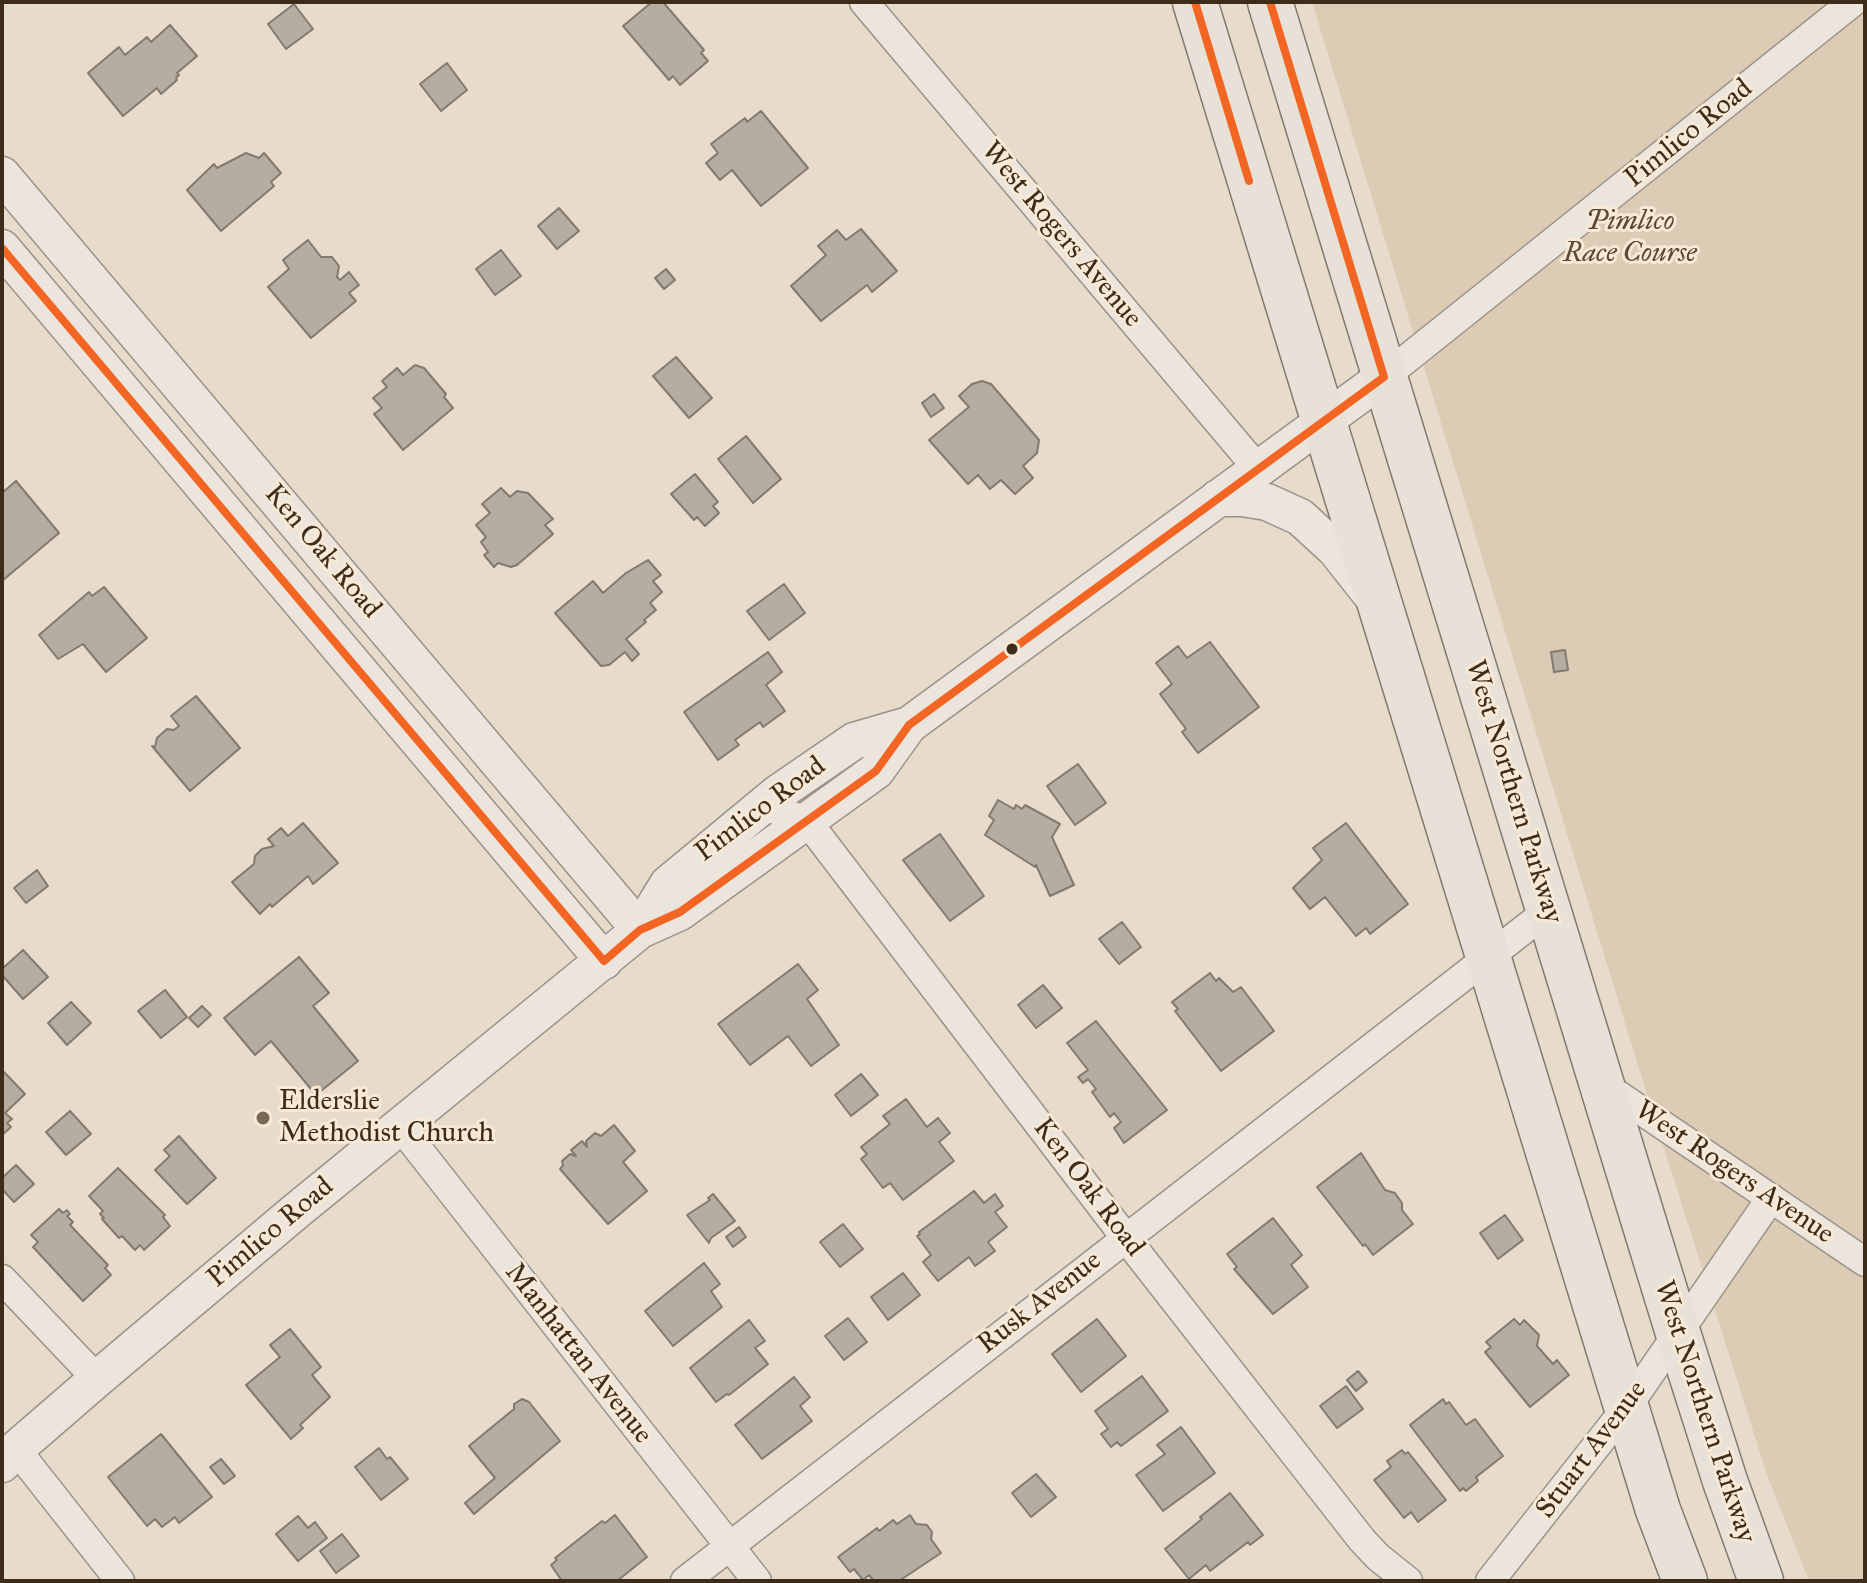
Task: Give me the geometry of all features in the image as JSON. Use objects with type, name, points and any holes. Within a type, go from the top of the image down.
[{"type":"main road","points":[[1195,2],[1658,1510],[1685,1581]]},
{"type":"main road","name":"West Northern Parkway","points":[[1270,2],[1678,1333],[1729,1494],[1761,1581]]},
{"type":"street","name":"West Rogers Avenue","points":[[864,2],[1258,469]]},
{"type":"street","name":"Pimlico Road","points":[[7,1456],[400,1126],[640,930],[680,912],[876,771],[909,725],[1384,377],[1853,2]]},
{"type":"street","name":"Ken Oak Road","points":[[2,175],[640,930]]},
{"type":"street","name":"Ken Oak Road","points":[[2,248],[604,961]]},
{"type":"street","points":[[1218,498],[1267,502],[1300,517],[1353,569],[1383,610]]},
{"type":"street","name":"Pimlico Road","points":[[640,930],[668,884],[778,793],[854,741],[909,725]]},
{"type":"street","points":[[764,806],[807,821]]},
{"type":"street","name":"Ken Oak Road","points":[[807,821],[1125,1237],[1362,1540],[1408,1581]]},
{"type":"street","name":"Rusk Avenue","points":[[685,1581],[1549,910]]},
{"type":"street","name":"West Rogers Avenue","points":[[1602,1084],[1865,1262]]},
{"type":"street","name":"Manhattan Avenue","points":[[400,1126],[757,1581]]},
{"type":"street","name":"Stuart Avenue","points":[[1490,1581],[1627,1407],[1771,1198]]},
{"type":"street","points":[[2,1279],[97,1379]]},
{"type":"street","points":[[7,1456],[120,1581]]},
{"type":"green space","name":"Pimlico Race Course","points":[[1312,2],[1865,2],[1865,1581],[1809,1581],[1767,1475]]},
{"type":"building","points":[[652,2],[663,2],[704,50],[701,53],[708,61],[680,85],[673,76],[669,80],[623,26]]},
{"type":"building","points":[[294,4],[313,29],[286,49],[268,24]]},
{"type":"building","points":[[170,25],[197,56],[177,73],[177,80],[161,94],[157,88],[123,116],[88,73],[119,47],[125,55],[147,37],[151,42]]},
{"type":"building","points":[[447,63],[467,90],[441,111],[420,84]]},
{"type":"building","points":[[761,111],[808,168],[761,206],[732,170],[720,180],[706,163],[718,153],[711,144],[745,118],[747,122]]},
{"type":"building","points":[[246,153],[259,158],[264,153],[281,173],[271,182],[274,186],[221,231],[187,190],[214,164],[217,168]]},
{"type":"building","points":[[559,208],[579,231],[557,249],[538,226]]},
{"type":"building","points":[[861,229],[897,271],[872,292],[867,285],[821,321],[791,286],[826,255],[818,246],[837,230],[846,240]]},
{"type":"building","points":[[308,240],[321,257],[332,257],[339,266],[337,277],[340,280],[349,272],[359,285],[349,293],[356,301],[311,338],[268,287],[289,269],[283,260]]},
{"type":"building","points":[[501,250],[521,276],[495,295],[476,269]]},
{"type":"building","points":[[666,269],[675,280],[664,289],[655,278]]},
{"type":"building","points":[[676,357],[712,398],[689,418],[653,376]]},
{"type":"building","points":[[415,365],[424,368],[446,394],[444,397],[453,408],[403,450],[374,414],[382,408],[373,398],[387,387],[382,381],[397,368],[403,375]]},
{"type":"building","points":[[982,381],[991,384],[1039,440],[1037,453],[1023,466],[1033,478],[1015,494],[1001,480],[990,489],[978,475],[968,484],[929,440],[969,407],[959,396],[972,384]]},
{"type":"building","points":[[934,394],[944,408],[931,417],[922,403]]},
{"type":"building","points":[[746,436],[781,479],[753,503],[718,459]]},
{"type":"building","points":[[695,474],[718,502],[713,506],[719,513],[705,526],[697,517],[694,520],[671,494]]},
{"type":"building","points":[[16,481],[59,533],[2,581],[2,493]]},
{"type":"building","points":[[501,488],[510,497],[517,491],[528,493],[553,519],[545,525],[553,534],[511,567],[498,563],[494,567],[484,555],[488,552],[481,542],[486,537],[476,525],[490,513],[482,504]]},
{"type":"building","points":[[648,560],[661,575],[653,581],[662,592],[650,603],[656,610],[626,639],[639,654],[632,661],[625,652],[609,665],[601,666],[555,613],[593,581],[603,593],[626,573]]},
{"type":"building","points":[[784,584],[805,613],[769,640],[747,611]]},
{"type":"building","points":[[104,587],[147,638],[106,672],[83,644],[58,659],[39,635],[89,592],[92,596]]},
{"type":"building","points":[[1210,642],[1259,707],[1198,753],[1182,732],[1186,729],[1160,694],[1172,684],[1156,663],[1178,646],[1187,658]]},
{"type":"building","points":[[1565,650],[1568,670],[1554,672],[1551,652]]},
{"type":"building","points":[[768,652],[782,672],[766,685],[785,711],[763,727],[760,722],[735,740],[739,745],[718,760],[684,712]]},
{"type":"building","points":[[196,696],[240,748],[190,791],[152,746],[155,747],[157,738],[167,729],[174,730],[179,726],[171,716]]},
{"type":"building","points":[[1078,764],[1106,803],[1075,825],[1047,786]]},
{"type":"building","points":[[998,800],[1014,809],[1016,805],[1022,809],[1025,805],[1060,824],[1052,837],[1074,885],[1050,896],[1036,865],[985,835],[994,820],[989,816]]},
{"type":"building","points":[[303,823],[338,863],[313,884],[308,876],[260,914],[232,882],[254,864],[255,856],[262,849],[274,846],[268,839],[281,828],[288,836]]},
{"type":"building","points":[[1346,823],[1408,904],[1370,934],[1366,928],[1356,936],[1325,897],[1310,909],[1293,888],[1322,860],[1313,848]]},
{"type":"building","points":[[940,834],[984,896],[950,921],[903,860]]},
{"type":"building","points":[[37,870],[48,886],[26,903],[14,888]]},
{"type":"building","points":[[1122,922],[1141,947],[1119,964],[1099,939]]},
{"type":"building","points":[[23,950],[48,977],[23,999],[2,975],[2,969]]},
{"type":"building","points":[[299,957],[329,993],[313,1006],[358,1061],[316,1095],[271,1041],[255,1055],[224,1018]]},
{"type":"building","points":[[798,964],[818,990],[807,999],[839,1045],[811,1066],[788,1036],[750,1065],[718,1024]]},
{"type":"building","points":[[1210,973],[1233,992],[1241,987],[1274,1031],[1221,1071],[1175,1011],[1178,1009],[1172,1002]]},
{"type":"building","points":[[1043,985],[1062,1008],[1036,1028],[1018,1005]]},
{"type":"building","points":[[165,990],[187,1017],[161,1038],[138,1011]]},
{"type":"building","points":[[71,1002],[91,1023],[67,1045],[48,1023]]},
{"type":"building","points":[[202,1006],[211,1015],[198,1027],[189,1018]]},
{"type":"building","points":[[1096,1021],[1167,1110],[1124,1143],[1114,1128],[1121,1122],[1114,1113],[1110,1117],[1092,1092],[1096,1089],[1088,1079],[1083,1083],[1078,1077],[1088,1070],[1067,1043]]},
{"type":"building","points":[[3,1071],[25,1094],[5,1113],[12,1119],[7,1123],[11,1127],[2,1135]]},
{"type":"building","points":[[861,1074],[878,1095],[851,1116],[835,1095]]},
{"type":"building","points":[[906,1099],[927,1127],[938,1118],[950,1133],[939,1142],[954,1161],[903,1200],[890,1183],[883,1188],[861,1159],[867,1154],[861,1147],[890,1124],[883,1116]]},
{"type":"building","points":[[70,1111],[91,1134],[66,1155],[46,1132]]},
{"type":"building","points":[[614,1125],[635,1151],[623,1162],[647,1191],[608,1224],[560,1169],[562,1161],[570,1154],[576,1156],[571,1150],[582,1141],[587,1147],[586,1141],[595,1133],[601,1136]]},
{"type":"building","points":[[179,1136],[216,1178],[187,1204],[155,1170],[170,1156],[164,1150]]},
{"type":"building","points":[[1361,1153],[1385,1190],[1395,1193],[1402,1203],[1402,1210],[1413,1224],[1373,1255],[1317,1187]]},
{"type":"building","points":[[16,1165],[34,1184],[14,1202],[2,1189],[2,1178]]},
{"type":"building","points":[[118,1168],[165,1215],[163,1217],[170,1226],[144,1250],[140,1245],[135,1250],[122,1236],[119,1238],[102,1219],[100,1214],[103,1211],[89,1196]]},
{"type":"building","points":[[974,1191],[984,1203],[995,1194],[1003,1206],[995,1212],[1007,1227],[988,1242],[995,1251],[975,1266],[969,1257],[938,1281],[923,1262],[931,1255],[917,1236]]},
{"type":"building","points":[[713,1194],[735,1221],[711,1238],[709,1243],[687,1215],[710,1200],[708,1198]]},
{"type":"building","points":[[59,1209],[63,1213],[67,1210],[70,1214],[67,1216],[73,1222],[70,1225],[108,1265],[105,1268],[111,1275],[83,1301],[33,1247],[38,1242],[31,1235]]},
{"type":"building","points":[[1505,1215],[1523,1240],[1498,1259],[1480,1233]]},
{"type":"building","points":[[1273,1218],[1302,1255],[1291,1265],[1308,1287],[1273,1314],[1234,1269],[1237,1267],[1227,1254]]},
{"type":"building","points":[[843,1224],[863,1249],[840,1267],[820,1242]]},
{"type":"building","points":[[739,1227],[746,1237],[733,1247],[726,1237]]},
{"type":"building","points":[[704,1263],[720,1284],[711,1291],[722,1307],[673,1346],[645,1311]]},
{"type":"building","points":[[903,1273],[920,1295],[888,1320],[871,1297]]},
{"type":"building","points":[[848,1318],[867,1342],[844,1360],[825,1336]]},
{"type":"building","points":[[1097,1319],[1126,1356],[1081,1392],[1052,1354]]},
{"type":"building","points":[[1514,1319],[1520,1325],[1524,1320],[1539,1335],[1537,1346],[1553,1364],[1557,1360],[1569,1375],[1530,1407],[1485,1352],[1491,1347],[1486,1342]]},
{"type":"building","points":[[749,1320],[765,1341],[755,1348],[768,1364],[716,1402],[690,1368]]},
{"type":"building","points":[[290,1329],[321,1367],[312,1375],[330,1397],[300,1425],[303,1428],[291,1439],[246,1385],[280,1357],[270,1345]]},
{"type":"building","points":[[1358,1371],[1367,1382],[1356,1391],[1347,1380]]},
{"type":"building","points":[[1142,1376],[1168,1411],[1121,1446],[1117,1442],[1111,1447],[1101,1434],[1108,1429],[1095,1411]]},
{"type":"building","points":[[794,1377],[810,1397],[800,1406],[812,1421],[762,1459],[735,1425]]},
{"type":"building","points":[[1346,1386],[1363,1409],[1337,1428],[1320,1406]]},
{"type":"building","points":[[522,1399],[529,1402],[560,1441],[474,1514],[465,1503],[495,1478],[469,1446]]},
{"type":"building","points":[[1443,1399],[1446,1404],[1449,1402],[1466,1425],[1475,1419],[1503,1456],[1476,1477],[1478,1481],[1466,1491],[1463,1488],[1460,1491],[1410,1425]]},
{"type":"building","points":[[1181,1427],[1215,1473],[1163,1511],[1136,1475],[1165,1454],[1157,1445]]},
{"type":"building","points":[[161,1434],[212,1497],[179,1523],[175,1517],[162,1527],[155,1519],[147,1526],[108,1477]]},
{"type":"building","points":[[379,1448],[408,1479],[381,1500],[355,1467]]},
{"type":"building","points":[[1402,1450],[1405,1454],[1408,1452],[1446,1500],[1418,1522],[1411,1512],[1404,1518],[1374,1480],[1391,1467],[1387,1461]]},
{"type":"building","points":[[221,1459],[235,1476],[224,1484],[210,1467]]},
{"type":"building","points":[[1036,1474],[1056,1497],[1031,1517],[1012,1493]]},
{"type":"building","points":[[1230,1493],[1263,1535],[1250,1545],[1248,1542],[1210,1571],[1206,1565],[1189,1579],[1165,1549]]},
{"type":"building","points":[[615,1515],[647,1557],[617,1581],[562,1581],[551,1565],[557,1560],[555,1558],[602,1521],[605,1523]]},
{"type":"building","points":[[910,1515],[916,1524],[927,1525],[932,1532],[931,1539],[941,1553],[899,1581],[874,1581],[869,1575],[863,1580],[854,1569],[850,1572],[838,1557],[877,1528],[879,1531],[893,1520],[897,1524]]},
{"type":"building","points":[[298,1516],[308,1528],[315,1522],[327,1538],[298,1561],[276,1534]]},
{"type":"building","points":[[342,1534],[359,1556],[336,1573],[320,1551]]},
{"type":"transit line","points":[[1195,2],[1249,181]]},
{"type":"transit line","points":[[2,248],[604,961],[640,930],[680,912],[876,771],[909,725],[1384,377],[1270,2]]},
{"type":"place","name":"Elderslie Methodist Church","points":[[263,1118]]}]
